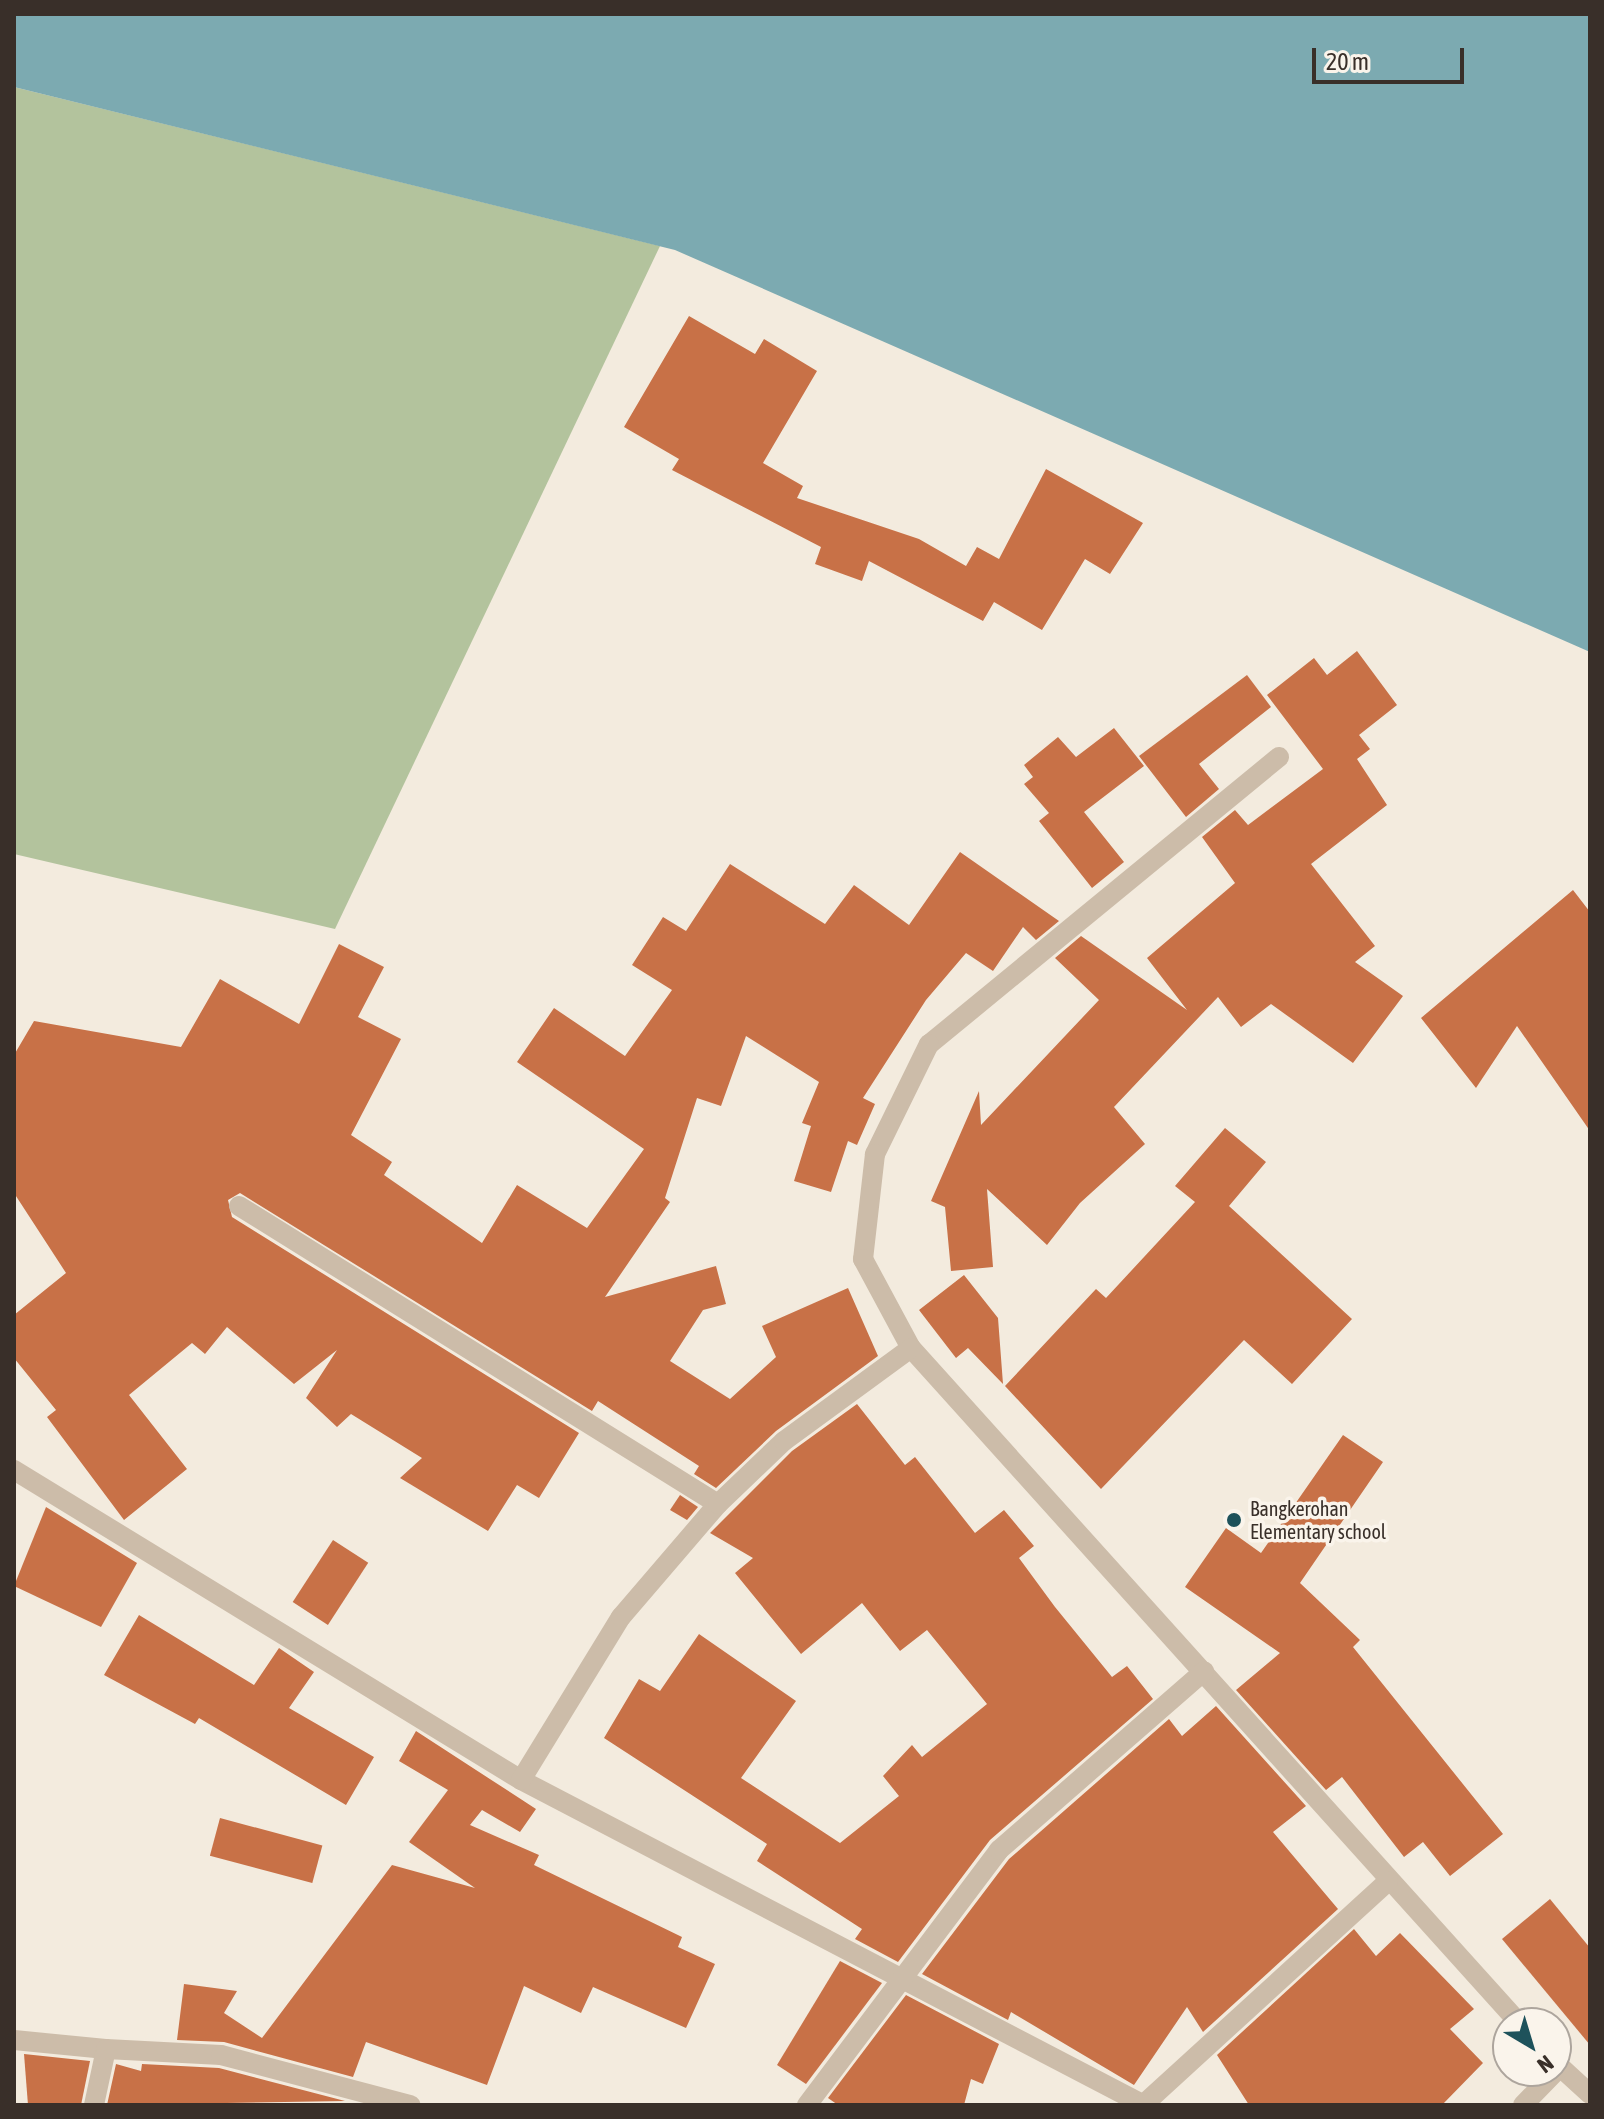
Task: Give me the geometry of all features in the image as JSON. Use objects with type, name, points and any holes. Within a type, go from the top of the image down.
[{"type":"street","points":[[1279,757],[929,1044],[875,1154],[863,1259],[911,1348],[1504,2007]]},
{"type":"street","points":[[239,1206],[718,1504]]},
{"type":"street","points":[[521,1780],[621,1617],[718,1504],[784,1441],[911,1348]]},
{"type":"street","points":[[14,1470],[521,1780],[1144,2105],[1388,1881]]},
{"type":"street","points":[[807,2105],[898,1975],[999,1850],[1204,1671]]},
{"type":"street","points":[[14,2040],[221,2055],[410,2105]]},
{"type":"street","points":[[94,2105],[106,2049]]},
{"type":"street","points":[[1572,2078],[1590,2094]]},
{"type":"street","points":[[1523,2105],[1539,2087]]},
{"type":"green space","points":[[14,87],[660,246],[335,929],[14,854]]},
{"type":"water","points":[[14,14],[1590,14],[1590,652],[675,250],[14,87]]},
{"type":"building","points":[[689,316],[755,354],[764,339],[817,371],[763,463],[803,486],[797,498],[919,539],[966,566],[977,547],[999,559],[1046,469],[1143,523],[1110,574],[1085,559],[1042,630],[994,602],[983,621],[869,561],[862,581],[815,564],[821,547],[672,470],[679,459],[624,427]]},
{"type":"building","points":[[1357,651],[1397,705],[1359,735],[1370,749],[1357,759],[1387,805],[1311,864],[1375,946],[1355,962],[1403,996],[1353,1063],[1271,1004],[1241,1027],[1218,997],[1114,1107],[1145,1144],[1080,1203],[1047,1245],[987,1189],[993,1267],[951,1271],[945,1207],[931,1201],[979,1091],[981,1125],[1099,1000],[1055,958],[1081,936],[1187,1010],[1147,958],[1235,883],[1202,837],[1235,810],[1248,825],[1323,769],[1267,695],[1314,658],[1327,675]]},
{"type":"building","points":[[1247,675],[1271,707],[1199,764],[1219,789],[1186,817],[1139,756]]},
{"type":"building","points":[[1114,728],[1144,766],[1084,812],[1124,862],[1092,888],[1039,821],[1049,813],[1024,784],[1033,777],[1024,765],[1058,737],[1076,757]]},
{"type":"building","points":[[960,852],[1059,921],[1036,940],[1023,927],[993,971],[966,953],[926,1000],[863,1098],[875,1104],[857,1145],[848,1141],[831,1192],[794,1181],[811,1126],[802,1123],[819,1082],[746,1036],[721,1106],[697,1098],[665,1198],[670,1202],[605,1297],[716,1266],[726,1304],[703,1310],[670,1361],[730,1399],[776,1357],[762,1326],[848,1288],[878,1356],[776,1431],[716,1488],[694,1474],[699,1466],[598,1401],[592,1411],[240,1193],[228,1200],[232,1217],[579,1433],[539,1498],[517,1485],[488,1531],[400,1478],[422,1458],[351,1414],[337,1427],[306,1398],[337,1350],[294,1384],[227,1327],[205,1354],[192,1343],[129,1395],[187,1469],[124,1520],[47,1417],[56,1410],[14,1358],[14,1315],[66,1273],[14,1193],[14,1055],[34,1021],[181,1047],[220,979],[299,1024],[339,944],[384,967],[358,1017],[401,1039],[351,1135],[392,1162],[384,1175],[482,1243],[517,1185],[587,1228],[644,1149],[517,1062],[554,1008],[625,1056],[672,990],[632,965],[663,917],[686,931],[730,864],[825,924],[854,885],[909,925]]},
{"type":"building","points":[[1573,890],[1590,912],[1590,1131],[1517,1026],[1476,1088],[1421,1018]]},
{"type":"building","points":[[1225,1128],[1266,1162],[1229,1206],[1352,1319],[1292,1384],[1244,1340],[1101,1489],[1005,1386],[1096,1289],[1106,1298],[1195,1202],[1175,1186]]},
{"type":"building","points":[[964,1275],[998,1318],[1003,1384],[968,1348],[956,1358],[919,1310]]},
{"type":"building","points":[[857,1404],[905,1465],[915,1457],[975,1533],[1004,1510],[1034,1546],[1019,1558],[1055,1607],[1112,1677],[1127,1666],[1153,1699],[990,1840],[898,1962],[855,1939],[862,1929],[757,1861],[767,1844],[604,1738],[639,1679],[660,1691],[699,1634],[796,1701],[741,1778],[840,1843],[899,1796],[883,1776],[912,1745],[922,1757],[987,1704],[927,1630],[900,1651],[862,1603],[801,1654],[735,1573],[753,1558],[710,1533],[792,1451]]},
{"type":"building","points":[[1343,1435],[1383,1462],[1300,1583],[1360,1640],[1353,1647],[1503,1834],[1450,1876],[1423,1842],[1404,1857],[1342,1777],[1326,1790],[1236,1690],[1280,1653],[1185,1587],[1226,1528],[1261,1553]]},
{"type":"building","points":[[680,1495],[698,1507],[687,1520],[670,1510]]},
{"type":"building","points":[[46,1507],[137,1563],[101,1627],[14,1586]]},
{"type":"building","points":[[333,1540],[368,1563],[328,1625],[293,1602]]},
{"type":"building","points":[[139,1615],[254,1685],[279,1648],[314,1672],[289,1708],[374,1757],[346,1805],[199,1718],[195,1724],[104,1675]]},
{"type":"building","points":[[1216,1706],[1306,1806],[1273,1832],[1338,1909],[1203,2032],[1187,2007],[1134,2085],[1011,2012],[1008,2020],[922,1974],[1009,1859],[1169,1719],[1182,1736]]},
{"type":"building","points":[[416,1731],[536,1809],[520,1832],[482,1810],[470,1825],[539,1855],[534,1865],[682,1937],[678,1947],[715,1964],[686,2028],[593,1987],[581,2013],[524,1986],[487,2085],[366,2042],[353,2077],[224,2042],[177,2040],[184,1984],[237,1991],[224,2013],[262,2038],[392,1865],[475,1888],[409,1842],[448,1790],[399,1761]]},
{"type":"building","points":[[220,1818],[322,1845],[312,1883],[210,1856]]},
{"type":"building","points":[[1550,1899],[1590,1948],[1590,2045],[1572,2023],[1572,2007],[1558,2007],[1502,1939]]},
{"type":"building","points":[[1354,1929],[1376,1956],[1400,1933],[1474,2009],[1450,2029],[1483,2063],[1442,2105],[1249,2105],[1217,2055]]},
{"type":"building","points":[[840,1961],[882,1983],[806,2084],[777,2065]]},
{"type":"building","points":[[906,1995],[999,2044],[983,2084],[971,2079],[964,2105],[838,2105],[828,2098]]},
{"type":"building","points":[[24,2054],[90,2061],[81,2105],[28,2105]]},
{"type":"building","points":[[116,2064],[141,2071],[142,2064],[219,2068],[345,2101],[107,2105]]},
{"type":"place","name":"Bangkerohan Elementary school","points":[[1234,1520]]}]
